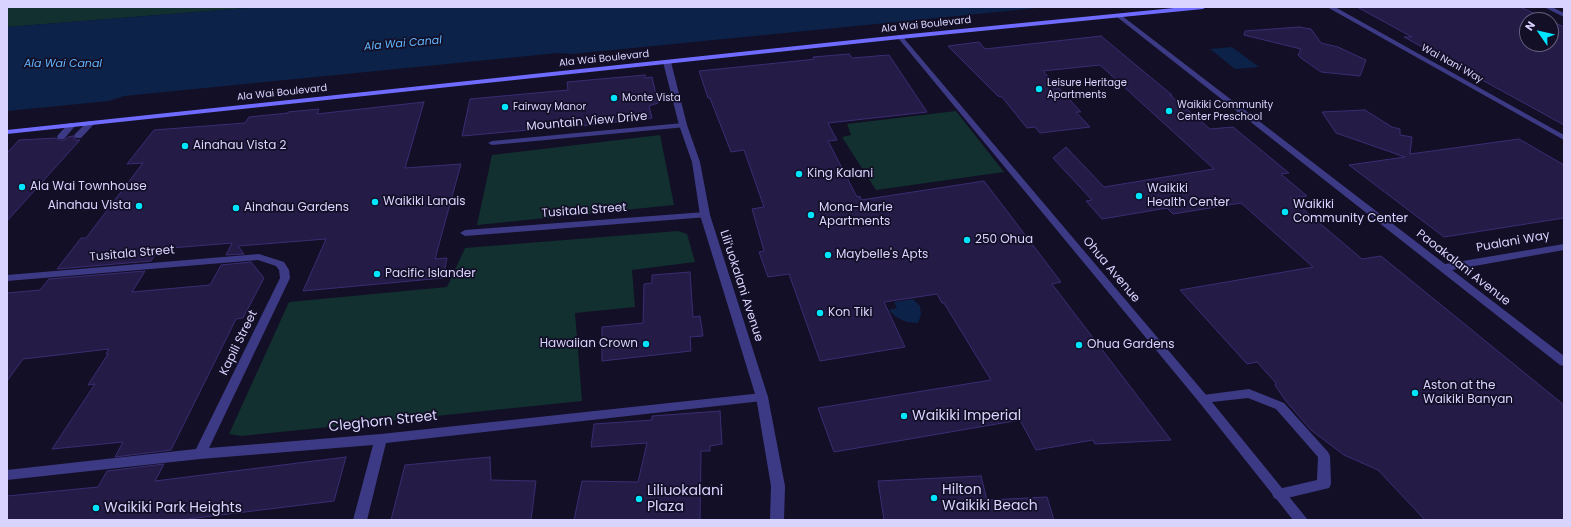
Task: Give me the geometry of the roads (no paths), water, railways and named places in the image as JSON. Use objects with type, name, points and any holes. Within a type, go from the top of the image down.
[{"type":"main road","name":"Ala Wai Boulevard","points":[[7,132],[900,37],[1203,7]]},
{"type":"street","name":"Wai Nani Way","points":[[1330,7],[1564,138]]},
{"type":"street","points":[[1547,7],[1564,15]]},
{"type":"street","name":"Paoakalani Avenue","points":[[1119,16],[1564,362]]},
{"type":"street","name":"Ohua Avenue","points":[[900,37],[1203,399],[1301,520]]},
{"type":"street","name":"Liliʻuokalani Avenue","points":[[667,62],[683,125],[696,162],[705,215],[762,397],[778,486],[777,520]]},
{"type":"street","points":[[78,136],[91,123]]},
{"type":"street","points":[[61,137],[72,125]]},
{"type":"street","name":"Mountain View Drive","points":[[492,143],[683,125]]},
{"type":"street","name":"Tusitala Street","points":[[465,233],[705,215]]},
{"type":"street","name":"Pualani Way","points":[[1443,268],[1564,247]]},
{"type":"street","name":"Tusitala Street","points":[[7,278],[259,257]]},
{"type":"street","name":"Kapili Street","points":[[200,454],[285,278],[284,270],[280,264],[259,257]]},
{"type":"street","points":[[1203,399],[1249,393],[1280,406],[1324,456],[1324,484],[1280,494]]},
{"type":"street","name":"Cleghorn Street","points":[[7,475],[200,454],[381,439],[762,397]]},
{"type":"street","points":[[360,520],[381,439]]},
{"type":"water","name":"Ala Wai Canal","points":[[259,7],[1048,7],[124,96],[109,101],[7,111],[7,27]]},
{"type":"water","points":[[1232,47],[1259,67],[1235,69],[1210,49]]},
{"type":"water","points":[[913,299],[920,306],[921,315],[918,323],[907,322],[896,317],[889,310],[897,308],[894,302]]},
{"type":"place","name":"Leisure Heritage Apartments","points":[[1039,89]]},
{"type":"place","name":"Monte Vista","points":[[614,98]]},
{"type":"place","name":"Fairway Manor","points":[[505,107]]},
{"type":"place","name":"Waikiki Community Center Preschool","points":[[1169,111]]},
{"type":"place","name":"Ainahau Vista 2","points":[[185,146]]},
{"type":"place","name":"King Kalani","points":[[799,174]]},
{"type":"place","name":"Ala Wai Townhouse","points":[[22,187]]},
{"type":"place","name":"Waikiki Health Center","points":[[1139,196]]},
{"type":"place","name":"Waikiki Lanais","points":[[375,202]]},
{"type":"place","name":"Ainahau Vista","points":[[139,206]]},
{"type":"place","name":"Ainahau Gardens","points":[[236,208]]},
{"type":"place","name":"Waikiki Community Center","points":[[1285,212]]},
{"type":"place","name":"Mona-Marie Apartments","points":[[811,215]]},
{"type":"place","name":"250 Ohua","points":[[967,240]]},
{"type":"place","name":"Maybelle's Apts","points":[[828,255]]},
{"type":"place","name":"Pacific Islander","points":[[377,274]]},
{"type":"place","name":"Kon Tiki","points":[[820,313]]},
{"type":"place","name":"Hawaiian Crown","points":[[646,344]]},
{"type":"place","name":"Ohua Gardens","points":[[1079,345]]},
{"type":"place","name":"Aston at the Waikiki Banyan","points":[[1415,393]]},
{"type":"place","name":"Waikiki Imperial","points":[[904,416]]},
{"type":"place","name":"Hilton Waikiki Beach","points":[[934,498]]},
{"type":"place","name":"Liliuokalani Plaza","points":[[639,499]]},
{"type":"place","name":"Waikiki Park Heights","points":[[96,508]]}]
